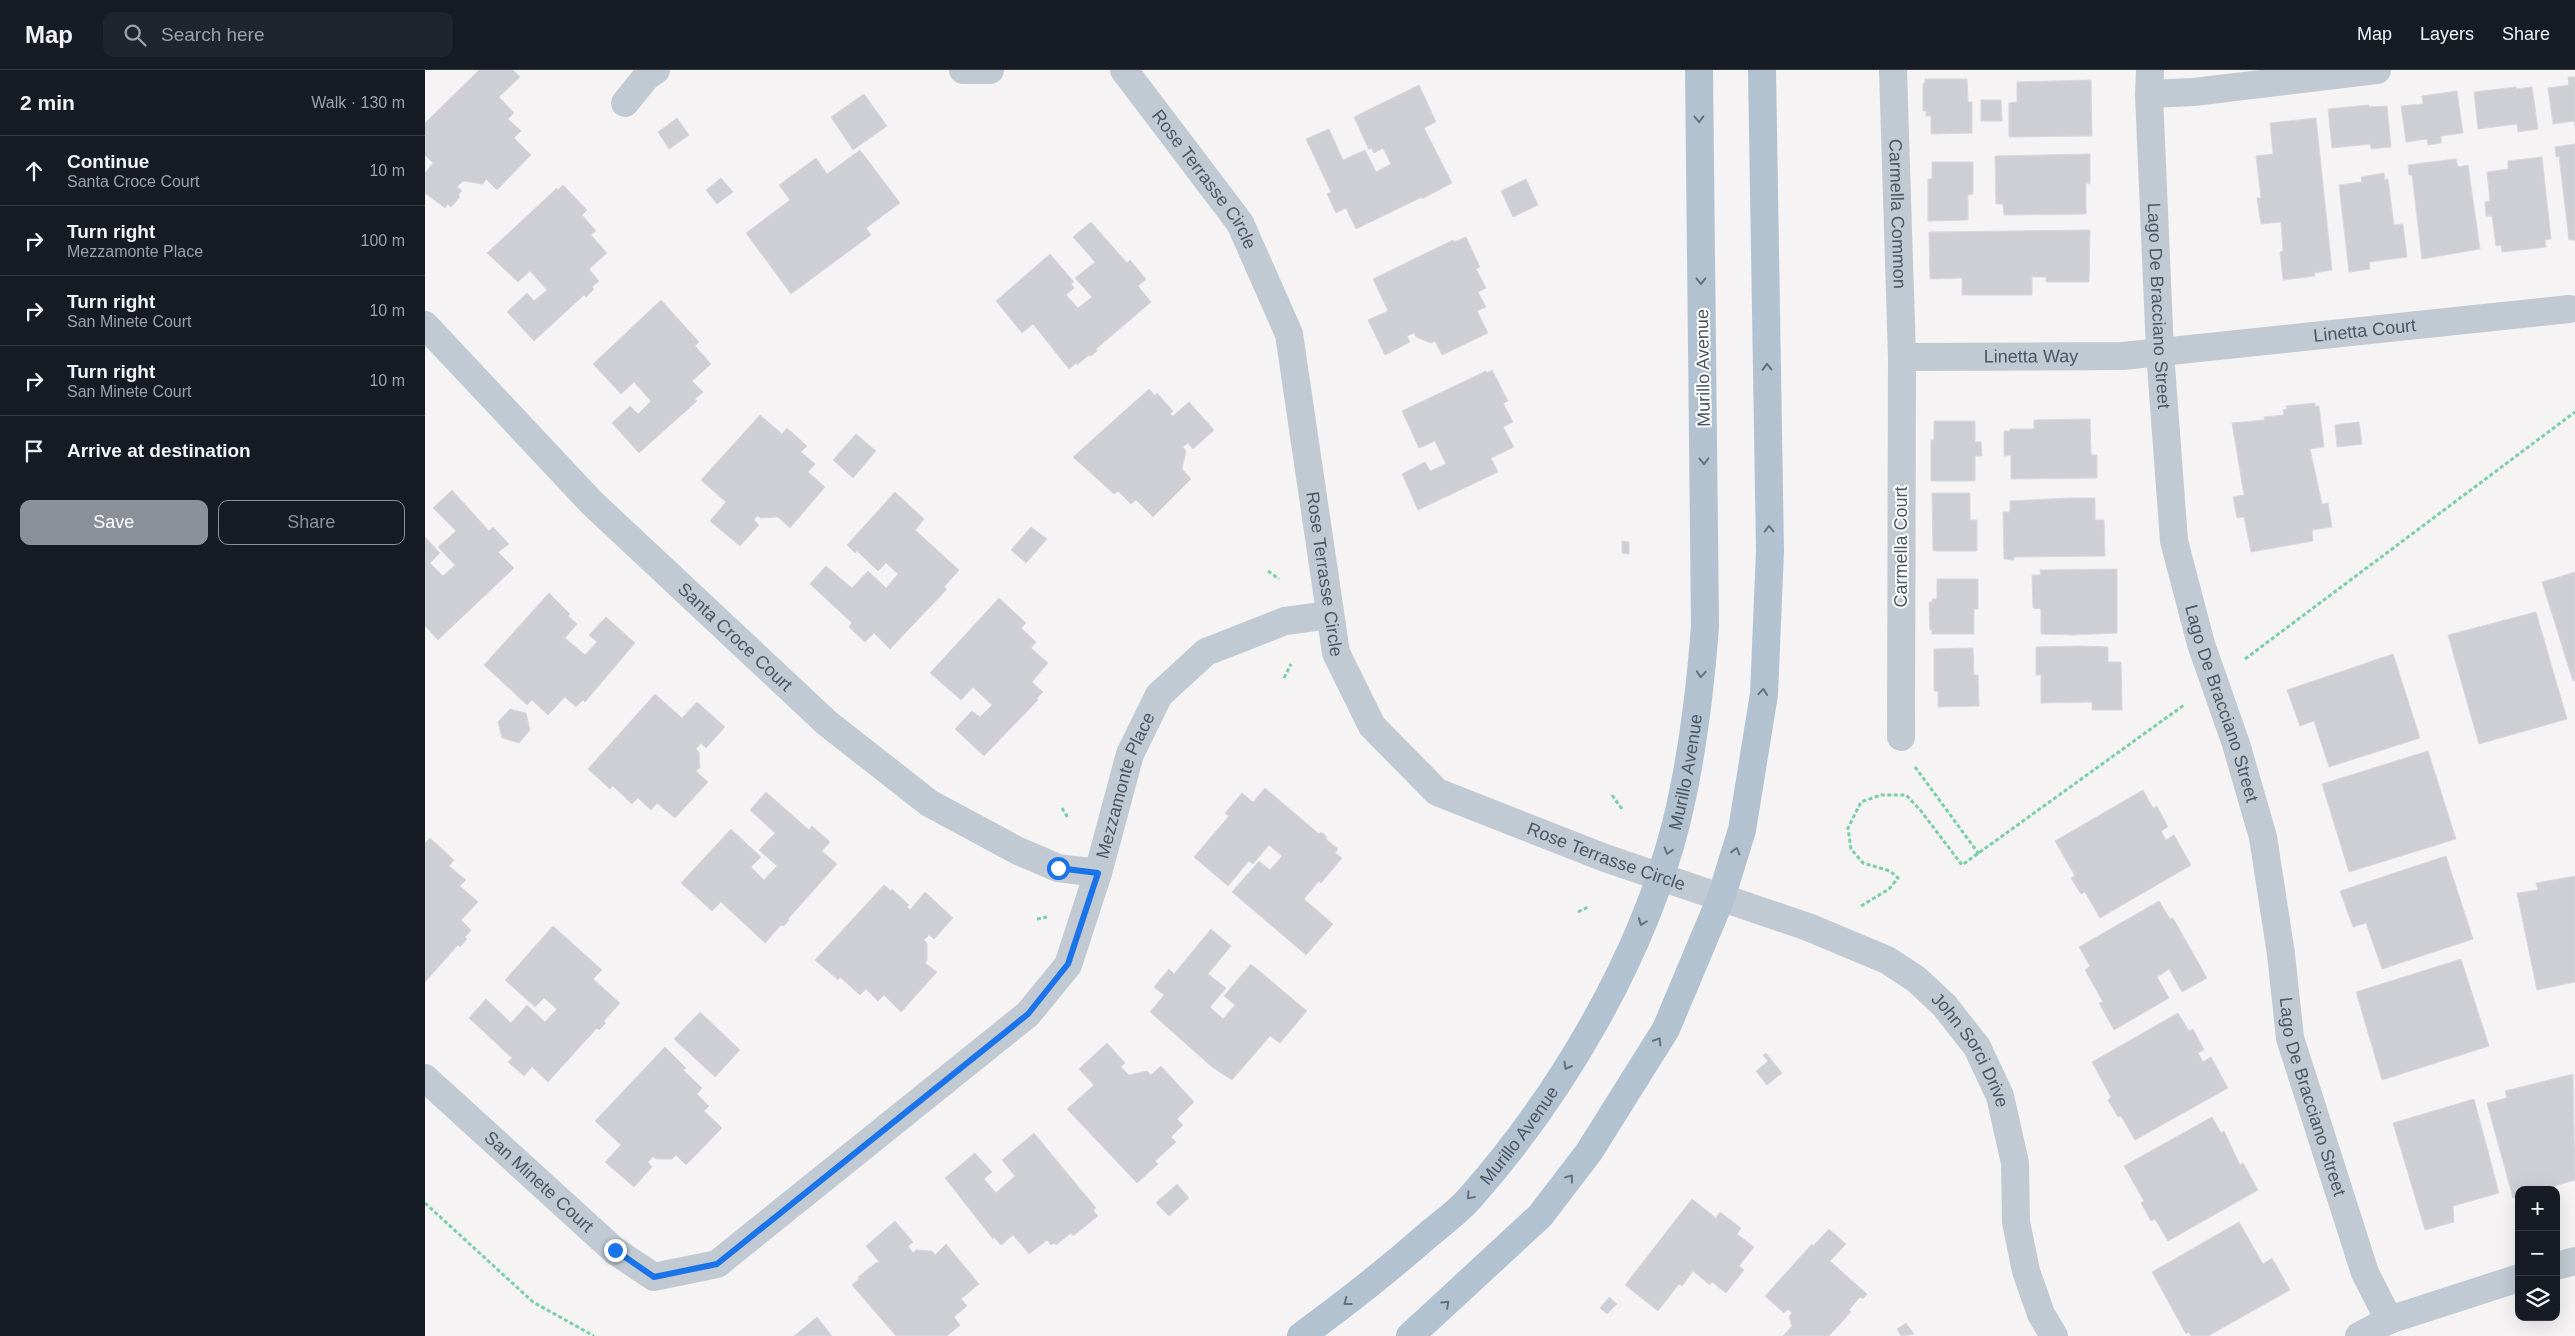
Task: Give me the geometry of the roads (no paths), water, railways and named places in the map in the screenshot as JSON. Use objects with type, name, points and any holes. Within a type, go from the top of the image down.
[{"type":"main road","name":"Murillo Avenue","points":[[1301,1336],[1376,1280],[1469,1200],[1549,1098],[1624,968],[1660,877],[1676,824],[1699,708],[1705,626],[1699,70]]},
{"type":"main road","points":[[1410,1336],[1540,1216],[1589,1152],[1666,1029],[1721,898],[1742,830],[1764,694],[1769,551],[1762,70]]},
{"type":"street","points":[[625,103],[647,76],[656,70]]},
{"type":"street","points":[[963,70],[991,70]]},
{"type":"street","name":"Rose Terrasse Circle","points":[[1124,70],[1240,223],[1289,334],[1337,653],[1372,726],[1437,792],[1605,858],[1721,898]]},
{"type":"street","name":"Carmella Common","points":[[1893,70],[1902,357]]},
{"type":"street","points":[[2149,82],[2194,92],[2377,70]]},
{"type":"street","name":"Lago De Bracciano Street","points":[[2149,82],[2160,352],[2173,541],[2201,644],[2236,744],[2263,837],[2281,954],[2290,1038],[2365,1273],[2389,1320]]},
{"type":"street","name":"Linetta Court","points":[[2160,352],[2569,309]]},
{"type":"street","name":"Santa Croce Court","points":[[425,325],[592,503],[827,723],[929,803],[1018,851],[1058,868],[1098,873]]},
{"type":"street","name":"Linetta Way","points":[[1902,357],[2123,356],[2160,352]]},
{"type":"street","name":"Carmella Court","points":[[1901,737],[1902,357]]},
{"type":"street","name":"Mezzamonte Place","points":[[717,1264],[1028,1014],[1068,964],[1098,873],[1130,754],[1159,694],[1206,652],[1285,621],[1330,616]]},
{"type":"street","name":"John Sorci Drive","points":[[1721,898],[1808,927],[1887,960],[1915,979],[1945,1005],[1977,1047],[2000,1096],[2015,1163],[2016,1222],[2026,1271],[2041,1314],[2054,1336]]},
{"type":"street","name":"San Minete Court","points":[[425,1078],[615,1250],[654,1277],[717,1264]]},
{"type":"street","points":[[2560,1265],[2575,1261]]},
{"type":"street","points":[[2359,1336],[2389,1320],[2515,1279]]}]
